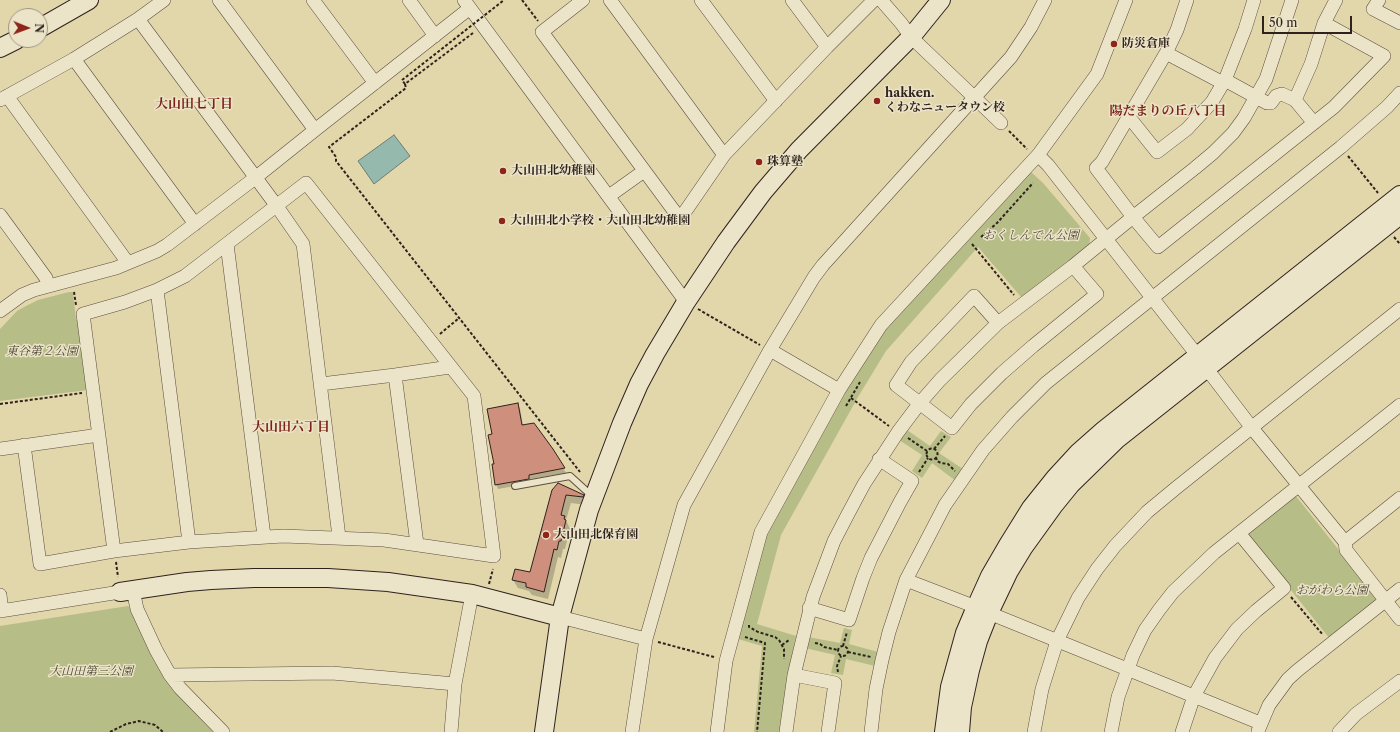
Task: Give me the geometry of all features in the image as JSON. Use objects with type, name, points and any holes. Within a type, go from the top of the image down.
[{"type":"street","points":[[48,23],[89,0]]},
{"type":"street","points":[[128,263],[3,98],[74,59],[138,19],[164,0]]},
{"type":"street","points":[[218,0],[315,130]]},
{"type":"street","points":[[313,0],[375,83]]},
{"type":"street","points":[[409,0],[435,36]]},
{"type":"street","points":[[583,0],[542,32],[680,219],[724,155],[874,0]]},
{"type":"street","points":[[610,0],[724,155]]},
{"type":"street","points":[[701,0],[776,101]]},
{"type":"street","points":[[792,0],[827,47]]},
{"type":"street","points":[[881,0],[911,37],[1001,123]]},
{"type":"street","points":[[544,732],[560,617],[578,548],[593,497],[639,384],[686,302],[726,242],[763,192],[799,150],[911,37],[941,0]]},
{"type":"street","points":[[632,732],[646,639],[684,505],[770,350],[814,277],[823,265],[975,99],[1011,57],[1031,27],[1045,0]]},
{"type":"street","points":[[717,732],[726,661],[761,532],[839,390],[881,325],[1037,156],[1097,74],[1126,0]]},
{"type":"street","points":[[1187,0],[1177,30],[1166,53],[1102,162],[1096,168],[1158,248],[1334,107],[1384,56],[1324,23]]},
{"type":"street","points":[[1129,117],[1157,152],[1187,129],[1212,102],[1224,82],[1245,29],[1254,0]]},
{"type":"street","points":[[786,732],[794,675],[809,608],[834,541],[879,459],[919,404],[940,380],[998,323],[1074,266],[1225,142],[1239,126],[1266,79],[1292,0]]},
{"type":"street","points":[[1295,100],[1311,64],[1324,23],[1336,0]]},
{"type":"street","points":[[1379,0],[1373,9],[1400,24]]},
{"type":"street","points":[[0,311],[22,295],[48,285],[128,263],[157,251],[180,236],[435,36],[467,4],[686,302]]},
{"type":"street","points":[[138,19],[276,205],[303,244],[339,537]]},
{"type":"street","points":[[1166,53],[1267,103],[1271,103],[1276,96],[1282,94],[1295,100],[1314,123]]},
{"type":"street","points":[[74,59],[195,224]]},
{"type":"street","points":[[870,732],[882,660],[889,632],[906,580],[945,505],[988,444],[1012,416],[1046,383],[1341,147],[1400,93]]},
{"type":"street","points":[[1037,156],[1048,165],[1153,298],[1252,428],[1345,542],[1346,550],[1400,619]]},
{"type":"street","points":[[609,196],[644,171]]},
{"type":"street","points":[[24,446],[40,564],[114,551],[189,542],[264,536],[339,537],[384,540],[494,556],[474,396],[306,183],[185,276],[157,290],[125,302],[83,314],[114,551]]},
{"type":"street","points":[[1202,362],[1400,195]]},
{"type":"street","points":[[0,215],[46,278],[48,285]]},
{"type":"street","points":[[960,732],[962,708],[978,641],[990,576],[1031,508],[1055,478],[1078,453],[1104,430],[1202,362],[1400,215]]},
{"type":"street","points":[[227,244],[264,536]]},
{"type":"street","points":[[998,323],[974,296],[911,362],[896,385],[952,428],[971,404],[1002,373],[1097,294],[1074,266]]},
{"type":"street","points":[[157,290],[189,542]]},
{"type":"street","points":[[1034,732],[1042,689],[1057,641],[1078,598],[1090,579],[1129,530],[1147,512],[1176,488],[1400,309]]},
{"type":"street","points":[[770,350],[839,390]]},
{"type":"street","points":[[321,384],[450,367]]},
{"type":"street","points":[[395,375],[417,544]]},
{"type":"street","points":[[1111,732],[1118,697],[1127,669],[1145,630],[1166,601],[1197,568],[1239,533],[1400,406]]},
{"type":"street","points":[[0,449],[99,435]]},
{"type":"street","points":[[809,608],[849,620],[871,558],[896,508],[912,481],[879,459]]},
{"type":"street","points":[[1345,542],[1400,498]]},
{"type":"street","points":[[1182,732],[1194,696],[1214,658],[1233,634],[1256,611],[1284,588],[1239,533]]},
{"type":"street","points":[[0,595],[1,611],[124,588],[195,581],[254,578],[298,578],[388,582],[472,594],[646,639]]},
{"type":"street","points":[[906,580],[1194,696],[1259,728],[1269,705],[1288,680],[1298,670],[1400,589]]},
{"type":"street","points":[[124,588],[137,609],[156,650],[170,674],[180,688],[223,732]]},
{"type":"street","points":[[451,732],[455,684],[472,594]]},
{"type":"street","points":[[944,732],[950,687],[965,633],[983,610]]},
{"type":"street","points":[[170,674],[332,673],[455,684]]},
{"type":"street","points":[[794,675],[835,682],[828,732]]},
{"type":"street","points":[[1340,732],[1356,714],[1400,681]]},
{"type":"lane","points":[[515,486],[570,476],[593,497]]},
{"type":"path","points":[[504,0],[402,80],[406,88],[329,147],[336,158],[336,161],[583,475]]},
{"type":"path","points":[[522,0],[545,30]]},
{"type":"path","points":[[404,84],[477,29]]},
{"type":"path","points":[[1001,123],[1037,156]]},
{"type":"path","points":[[1341,147],[1381,197]]},
{"type":"path","points":[[1022,306],[972,244],[997,223],[1033,183]]},
{"type":"path","points":[[1392,234],[1400,244]]},
{"type":"path","points":[[686,302],[770,350]]},
{"type":"path","points":[[443,331],[460,318]]},
{"type":"path","points":[[843,410],[862,379]]},
{"type":"path","points":[[0,404],[93,392]]},
{"type":"path","points":[[851,398],[898,432],[905,433],[909,440],[917,443],[928,451],[934,450],[952,428]]},
{"type":"path","points":[[934,450],[937,454],[937,461],[948,464],[964,477]]},
{"type":"path","points":[[912,481],[928,458],[928,451]]},
{"type":"path","points":[[928,458],[933,459],[936,457]]},
{"type":"path","points":[[114,551],[124,588]]},
{"type":"path","points":[[489,587],[494,556]]},
{"type":"path","points":[[1284,588],[1330,645]]},
{"type":"path","points":[[749,622],[748,627],[758,632],[775,637],[779,640],[784,650],[784,660]]},
{"type":"path","points":[[733,634],[765,643],[757,732]]},
{"type":"path","points":[[646,639],[726,661]]},
{"type":"path","points":[[802,641],[815,643],[827,648],[838,650]]},
{"type":"path","points":[[838,650],[843,646],[847,648],[848,652]]},
{"type":"path","points":[[835,682],[841,656],[838,653],[838,650]]},
{"type":"path","points":[[848,652],[865,654],[882,660]]},
{"type":"path","points":[[841,656],[845,656],[848,652]]},
{"type":"path","points":[[110,732],[126,724],[139,721],[155,725],[163,732]]},
{"type":"green space","name":"おくしんでん公園","points":[[1031,172],[1043,183],[1090,238],[1089,246],[1022,298],[978,247],[886,351],[858,397],[781,535],[757,624],[796,636],[788,673],[781,732],[754,732],[762,646],[738,639],[768,530],[838,402],[882,333]]},
{"type":"green space","name":"東谷第２公園","points":[[73,292],[76,320],[79,320],[88,390],[0,401],[0,329],[17,311],[26,306],[38,300]]},
{"type":"green space","points":[[907,430],[930,446],[941,431],[951,437],[939,453],[963,469],[956,481],[932,463],[922,478],[912,471],[922,455],[899,440]]},
{"type":"green space","name":"おがわら公園","points":[[1295,495],[1378,599],[1330,639],[1247,535]]},
{"type":"green space","name":"大山田第三公園","points":[[128,606],[133,613],[154,661],[171,687],[216,732],[0,732],[0,626]]},
{"type":"green space","points":[[844,628],[852,630],[849,644],[878,652],[875,666],[846,659],[843,675],[831,673],[835,655],[805,648],[808,637],[840,643]]},
{"type":"water","points":[[394,135],[410,156],[374,184],[358,161]]},
{"type":"building","points":[[518,403],[522,425],[534,423],[565,468],[529,475],[529,479],[495,485],[492,464],[494,464],[488,435],[492,434],[487,409]]},
{"type":"building","name":"大山田北保育園","points":[[558,483],[584,495],[583,497],[566,495],[561,515],[565,516],[564,519],[566,520],[561,541],[559,541],[557,550],[554,549],[544,592],[526,587],[526,583],[512,580],[515,569],[530,572],[552,490]]},
{"type":"place","name":"防災倉庫","points":[[1114,44]]},
{"type":"place","name":"hakken. くわなニュータウン校","points":[[877,101]]},
{"type":"place","name":"珠算塾","points":[[759,162]]},
{"type":"place","name":"大山田北幼稚園","points":[[503,171]]},
{"type":"place","name":"大山田北小学校・大山田北幼稚園","points":[[502,221]]},
{"type":"place","name":"大山田北保育園","points":[[546,535]]},
{"type":"district","name":"大山田七丁目","points":[[194,104]]},
{"type":"district","name":"陽だまりの丘八丁目","points":[[1168,111]]},
{"type":"district","name":"大山田六丁目","points":[[291,427]]}]
